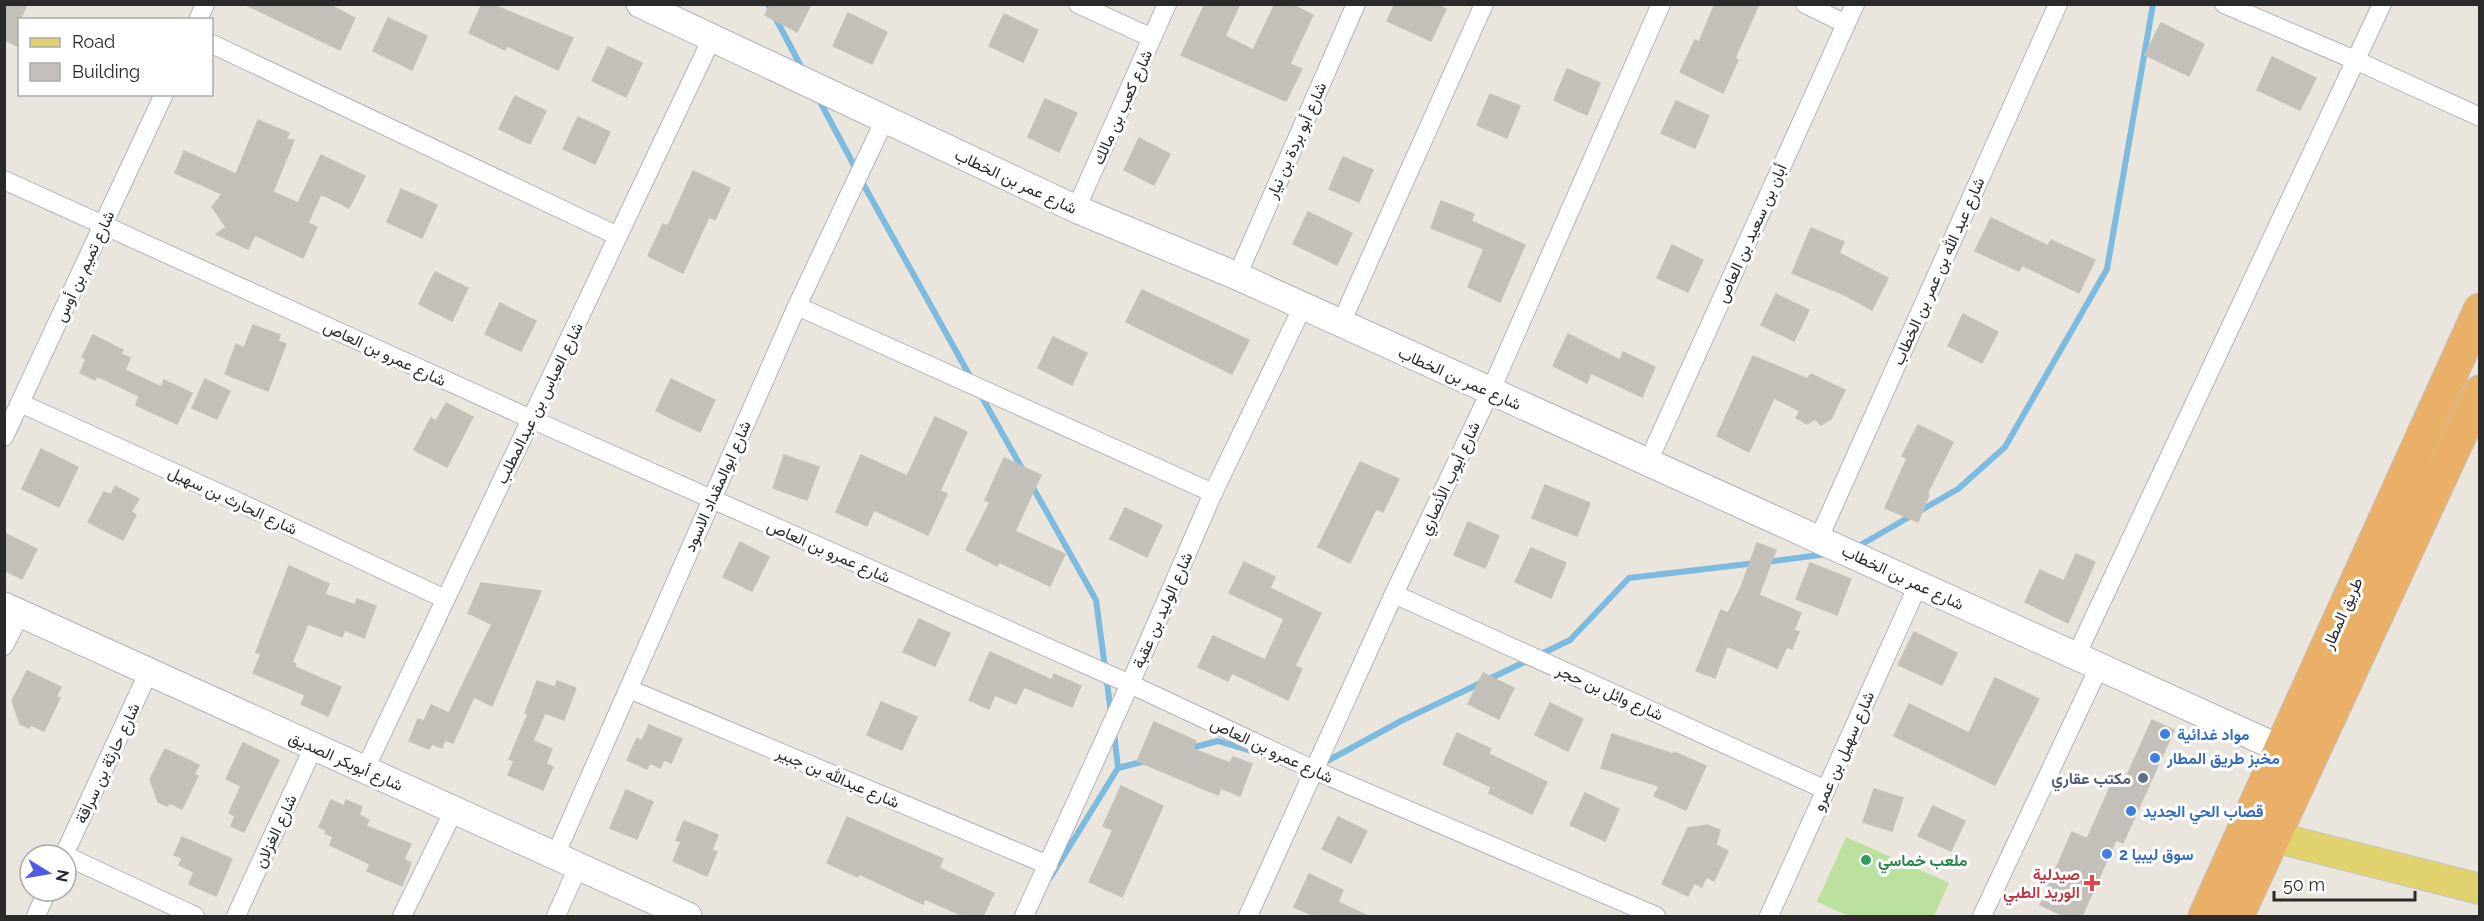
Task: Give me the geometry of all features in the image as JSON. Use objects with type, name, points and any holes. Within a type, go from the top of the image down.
[{"type":"highway","name":"طريق المطار","points":[[2237,916],[2274,837],[2280,790],[2281,749],[2480,310]]},
{"type":"highway","name":"طريق المطار","points":[[2205,916],[2280,790],[2472,427],[2480,392]]},
{"type":"main road","points":[[2274,837],[2480,889]]},
{"type":"street","points":[[199,18],[205,4]]},
{"type":"street","points":[[1078,4],[1152,38]]},
{"type":"street","name":"شارع كعب بن مالك","points":[[1076,209],[1167,4]]},
{"type":"street","name":"شارع أبو بردة بن نيار","points":[[1237,276],[1356,4]]},
{"type":"street","points":[[1341,323],[1484,4]]},
{"type":"street","name":"شارع أيوب الأنصاري","points":[[1248,916],[1394,594],[1490,392],[1661,4]]},
{"type":"street","points":[[1805,4],[1846,24]]},
{"type":"street","name":"أبان بن سعيد بن العاص","points":[[1648,462],[1855,4]]},
{"type":"street","name":"شارع عبد الله بن عمر بن الخطاب","points":[[1819,538],[2058,4]]},
{"type":"street","points":[[2224,4],[2480,117]]},
{"type":"street","points":[[1982,916],[2087,662],[2382,4]]},
{"type":"street","name":"شارع عمر بن الخطاب","points":[[652,7],[712,38],[1076,209],[1237,276],[2281,749]]},
{"type":"street","name":"شارع العباس بن عبدالمطلب","points":[[365,769],[712,38]]},
{"type":"street","points":[[213,44],[618,236]]},
{"type":"street","name":"شارع تميم بن أوس","points":[[4,437],[163,96]]},
{"type":"street","name":"شارع ابوالمقداد الاسود","points":[[556,916],[566,861],[629,689],[798,306],[885,119]]},
{"type":"street","name":"شارع عمرو بن العاص","points":[[4,180],[531,419],[1130,684],[1314,770],[1656,916]]},
{"type":"street","points":[[798,306],[1213,493]]},
{"type":"street","name":"شارع الوليد بن عقبة","points":[[1024,916],[1130,684],[1213,493],[1303,306]]},
{"type":"street","name":"شارع الحارث بن سهيل","points":[[20,403],[445,599]]},
{"type":"street","name":"شارع سهيل بن عمرو","points":[[1769,916],[1918,585]]},
{"type":"street","name":"شارع وائل بن حجر","points":[[1394,594],[1826,790]]},
{"type":"street","points":[[4,646],[13,609]]},
{"type":"street","name":"شارع أبوبكر الصديق","points":[[13,609],[688,916]]},
{"type":"street","name":"شارع حارثة بن سراقة","points":[[70,843],[149,671]]},
{"type":"street","name":"شارع عبدالله بن جبير","points":[[629,689],[1048,865]]},
{"type":"street","name":"شارع الغزلان","points":[[236,916],[314,746]]},
{"type":"street","points":[[402,916],[454,810]]},
{"type":"street","points":[[78,861],[195,916]]},
{"type":"green space","name":"ملعب خماسي","points":[[1846,837],[1949,883],[1934,916],[1849,916],[1817,902]]},
{"type":"building","points":[[4,4],[27,4],[21,18],[18,18],[18,46],[4,40]]},
{"type":"building","points":[[244,4],[328,4],[355,18],[340,50]]},
{"type":"building","points":[[482,4],[491,4],[573,38],[558,70],[507,46],[505,50],[469,33]]},
{"type":"building","points":[[770,4],[811,4],[797,32],[765,15]]},
{"type":"building","points":[[1205,4],[1240,4],[1225,36],[1253,50],[1275,4],[1291,4],[1313,15],[1290,64],[1302,69],[1286,101],[1181,55]]},
{"type":"building","points":[[1395,4],[1436,4],[1446,9],[1431,41],[1387,21]]},
{"type":"building","points":[[1715,4],[1759,4],[1735,58],[1738,60],[1723,93],[1680,72],[1695,40],[1699,42]]},
{"type":"building","points":[[848,13],[887,32],[872,64],[833,46]]},
{"type":"building","points":[[1004,14],[1038,30],[1023,62],[989,46]]},
{"type":"building","points":[[388,18],[427,36],[412,70],[373,51]]},
{"type":"building","points":[[2161,23],[2204,44],[2189,76],[2145,55]]},
{"type":"building","points":[[608,47],[642,63],[626,97],[592,81]]},
{"type":"building","points":[[2272,57],[2316,78],[2300,110],[2257,90]]},
{"type":"building","points":[[1567,69],[1600,83],[1587,115],[1554,100]]},
{"type":"building","points":[[1490,94],[1520,106],[1507,138],[1477,125]]},
{"type":"building","points":[[515,96],[546,111],[530,144],[499,129]]},
{"type":"building","points":[[1045,99],[1077,113],[1059,152],[1028,137]]},
{"type":"building","points":[[1676,101],[1709,116],[1695,148],[1661,133]]},
{"type":"building","points":[[578,117],[610,132],[595,164],[563,149]]},
{"type":"building","points":[[258,120],[289,133],[286,139],[294,140],[273,192],[298,203],[321,155],[365,176],[349,208],[321,194],[308,223],[317,227],[303,258],[255,235],[248,249],[216,234],[226,227],[212,207],[222,194],[175,173],[184,151],[236,174]]},
{"type":"building","points":[[1139,138],[1170,154],[1154,185],[1124,170]]},
{"type":"building","points":[[1343,157],[1373,170],[1359,202],[1329,189]]},
{"type":"building","points":[[693,171],[730,188],[715,220],[709,217],[683,273],[648,256],[663,224],[668,226]]},
{"type":"building","points":[[401,189],[437,205],[422,238],[387,222]]},
{"type":"building","points":[[1441,201],[1474,214],[1471,221],[1525,245],[1500,302],[1468,287],[1484,249],[1431,228]]},
{"type":"building","points":[[1308,212],[1352,233],[1337,265],[1293,244]]},
{"type":"building","points":[[1991,218],[2048,246],[2051,240],[2095,260],[2079,293],[2022,265],[2019,271],[1975,251]]},
{"type":"building","points":[[1811,228],[1844,242],[1839,253],[1888,278],[1872,310],[1847,296],[1792,273]]},
{"type":"building","points":[[1672,245],[1703,260],[1688,292],[1657,278]]},
{"type":"building","points":[[435,272],[468,288],[452,321],[419,304]]},
{"type":"building","points":[[1142,290],[1249,340],[1232,374],[1126,322]]},
{"type":"building","points":[[1776,294],[1809,310],[1794,341],[1761,325]]},
{"type":"building","points":[[500,303],[536,321],[521,351],[485,334]]},
{"type":"building","points":[[1963,314],[1998,332],[1982,363],[1948,346]]},
{"type":"building","points":[[253,325],[280,335],[278,341],[286,344],[268,391],[225,374],[236,344],[244,348]]},
{"type":"building","points":[[1568,334],[1620,360],[1623,352],[1655,367],[1642,397],[1591,373],[1587,383],[1553,366]]},
{"type":"building","points":[[93,335],[123,350],[121,354],[130,358],[125,370],[161,387],[164,380],[192,393],[177,424],[136,405],[139,396],[97,376],[95,380],[80,373],[86,359],[82,357]]},
{"type":"building","points":[[1053,337],[1087,353],[1072,385],[1038,368]]},
{"type":"building","points":[[1753,356],[1808,379],[1811,374],[1845,390],[1831,419],[1821,425],[1815,419],[1807,424],[1796,418],[1800,411],[1774,398],[1749,452],[1717,436]]},
{"type":"building","points":[[205,379],[230,391],[217,419],[192,408]]},
{"type":"building","points":[[671,379],[715,400],[700,432],[656,411]]},
{"type":"building","points":[[446,403],[473,417],[447,467],[414,450],[431,418],[436,421]]},
{"type":"building","points":[[935,417],[967,432],[940,491],[947,494],[928,535],[874,510],[867,526],[836,512],[861,455],[907,476]]},
{"type":"building","points":[[1918,425],[1953,442],[1927,494],[1929,495],[1918,522],[1885,508],[1907,458],[1902,456]]},
{"type":"building","points":[[41,449],[78,467],[59,507],[22,489]]},
{"type":"building","points":[[784,455],[819,467],[807,500],[773,488]]},
{"type":"building","points":[[1004,458],[1041,475],[1015,531],[1065,554],[1050,586],[999,562],[997,566],[966,550],[990,502],[985,500]]},
{"type":"building","points":[[1360,462],[1399,479],[1383,512],[1376,509],[1350,563],[1318,547]]},
{"type":"building","points":[[1545,485],[1590,503],[1577,536],[1532,518]]},
{"type":"building","points":[[115,486],[139,499],[131,512],[136,515],[123,540],[88,522],[104,492],[111,495]]},
{"type":"building","points":[[1125,508],[1162,525],[1147,557],[1110,539]]},
{"type":"building","points":[[1468,522],[1499,536],[1485,568],[1454,555]]},
{"type":"building","points":[[4,533],[37,549],[22,579],[4,570]]},
{"type":"building","points":[[740,542],[769,557],[752,591],[723,577]]},
{"type":"building","points":[[1757,543],[1776,550],[1759,595],[1801,613],[1794,630],[1799,632],[1792,649],[1787,647],[1777,668],[1727,646],[1715,678],[1696,671],[1721,610],[1728,613],[1741,587]]},
{"type":"building","points":[[1531,548],[1566,563],[1551,598],[1515,582]]},
{"type":"building","points":[[2076,554],[2095,562],[2068,623],[2025,602],[2040,570],[2064,581]]},
{"type":"building","points":[[1244,562],[1275,577],[1270,588],[1321,613],[1295,666],[1302,669],[1288,700],[1232,673],[1228,681],[1198,667],[1213,636],[1265,660],[1284,619],[1229,593]]},
{"type":"building","points":[[1810,563],[1851,579],[1837,615],[1796,599]]},
{"type":"building","points":[[289,566],[329,584],[325,594],[355,605],[357,599],[376,606],[364,638],[345,630],[342,637],[308,624],[292,662],[296,664],[295,667],[341,687],[328,716],[301,704],[305,695],[253,673],[261,654],[256,652]]},
{"type":"building","points":[[481,583],[541,591],[492,706],[474,697],[453,743],[445,740],[442,748],[432,744],[429,749],[409,741],[418,719],[424,721],[431,705],[449,713],[492,624],[468,613]]},
{"type":"building","points":[[919,619],[950,633],[935,666],[903,652]]},
{"type":"building","points":[[1914,632],[1957,653],[1942,685],[1898,665]]},
{"type":"building","points":[[990,652],[1052,680],[1054,674],[1081,686],[1072,707],[1024,687],[1016,704],[995,695],[989,709],[969,700]]},
{"type":"building","points":[[27,671],[61,687],[56,697],[60,698],[44,731],[31,725],[29,728],[20,724],[12,701]]},
{"type":"building","points":[[1483,673],[1514,688],[1499,719],[1468,704]]},
{"type":"building","points":[[1995,678],[2039,699],[1995,785],[1894,736],[1909,704],[1969,733]]},
{"type":"building","points":[[537,681],[555,687],[557,681],[576,688],[564,720],[545,713],[533,741],[552,749],[546,764],[553,767],[543,790],[508,775],[514,761],[509,759],[528,714],[525,713]]},
{"type":"building","points":[[881,702],[917,717],[902,750],[867,735]]},
{"type":"building","points":[[1550,703],[1583,719],[1568,751],[1535,735]]},
{"type":"building","points":[[2152,720],[2174,730],[2123,843],[2116,840],[2082,916],[2064,916],[2040,905],[2072,832],[2087,839],[2115,776],[2125,780]]},
{"type":"building","points":[[1154,722],[1196,741],[1193,749],[1230,763],[1233,757],[1252,764],[1240,796],[1221,788],[1218,795],[1137,761]]},
{"type":"building","points":[[649,725],[682,739],[671,763],[664,760],[660,768],[650,763],[647,769],[627,760],[637,738],[642,741]]},
{"type":"building","points":[[1457,733],[1491,749],[1489,754],[1547,782],[1532,814],[1489,793],[1491,787],[1443,764]]},
{"type":"building","points":[[1612,734],[1673,754],[1674,752],[1706,766],[1686,810],[1654,796],[1659,786],[1601,768]]},
{"type":"building","points":[[243,743],[279,760],[244,832],[231,826],[235,816],[229,813],[241,786],[226,779]]},
{"type":"building","points":[[165,749],[199,765],[194,775],[198,776],[182,809],[170,803],[167,806],[158,802],[150,779]]},
{"type":"building","points":[[1121,786],[1163,806],[1122,897],[1089,882],[1113,830],[1103,826]]},
{"type":"building","points":[[1874,789],[1903,798],[1892,831],[1863,822]]},
{"type":"building","points":[[626,790],[653,802],[637,839],[610,828]]},
{"type":"building","points":[[1585,793],[1619,809],[1605,841],[1570,825]]},
{"type":"building","points":[[331,800],[344,806],[346,800],[362,807],[359,815],[369,820],[366,826],[411,844],[404,859],[411,863],[402,886],[367,871],[370,864],[330,845],[333,837],[319,827]]},
{"type":"building","points":[[1933,806],[1965,821],[1951,851],[1918,836]]},
{"type":"building","points":[[847,817],[943,859],[939,868],[994,893],[983,916],[963,916],[925,899],[923,904],[859,874],[858,877],[827,863]]},
{"type":"building","points":[[1338,817],[1367,831],[1351,863],[1322,849]]},
{"type":"building","points":[[684,821],[718,835],[712,850],[717,852],[707,876],[673,861],[681,842],[676,840]]},
{"type":"building","points":[[1707,825],[1720,830],[1716,845],[1728,851],[1714,881],[1706,877],[1702,887],[1694,883],[1688,896],[1662,884],[1688,828]]},
{"type":"building","points":[[182,837],[232,859],[216,896],[189,884],[194,872],[179,865],[182,858],[174,855]]},
{"type":"building","points":[[1309,874],[1343,890],[1338,902],[1368,916],[1315,916],[1294,907]]},
{"type":"waterway","points":[[768,4],[803,70]]},
{"type":"waterway","points":[[1857,547],[1958,489],[2005,447],[2107,269],[2153,4]]},
{"type":"waterway","points":[[818,98],[857,171]]},
{"type":"waterway","points":[[861,180],[971,378]]},
{"type":"waterway","points":[[979,392],[1024,472]]},
{"type":"waterway","points":[[1031,484],[1096,600],[1111,713]]},
{"type":"waterway","points":[[1766,562],[1827,554]]},
{"type":"waterway","points":[[1539,655],[1570,640],[1629,578],[1756,563]]},
{"type":"waterway","points":[[1322,764],[1401,721],[1529,660]]},
{"type":"waterway","points":[[1114,732],[1118,768]]},
{"type":"waterway","points":[[1187,749],[1218,741],[1261,754]]},
{"type":"waterway","points":[[1050,878],[1118,768],[1145,761]]},
{"type":"place","name":"مواد غدائية","points":[[2165,734]]},
{"type":"place","name":"مخبز طريق المطار","points":[[2155,758]]},
{"type":"place","name":"مكتب عقاري","points":[[2143,778]]},
{"type":"place","name":"قصاب الحي الجديد","points":[[2131,811]]},
{"type":"place","name":"سوق ليبيا 2","points":[[2107,854]]},
{"type":"place","name":"ملعب خماسي","points":[[1866,860]]},
{"type":"place","name":"صيدلية الوريد الطبي","points":[[2092,883]]}]
